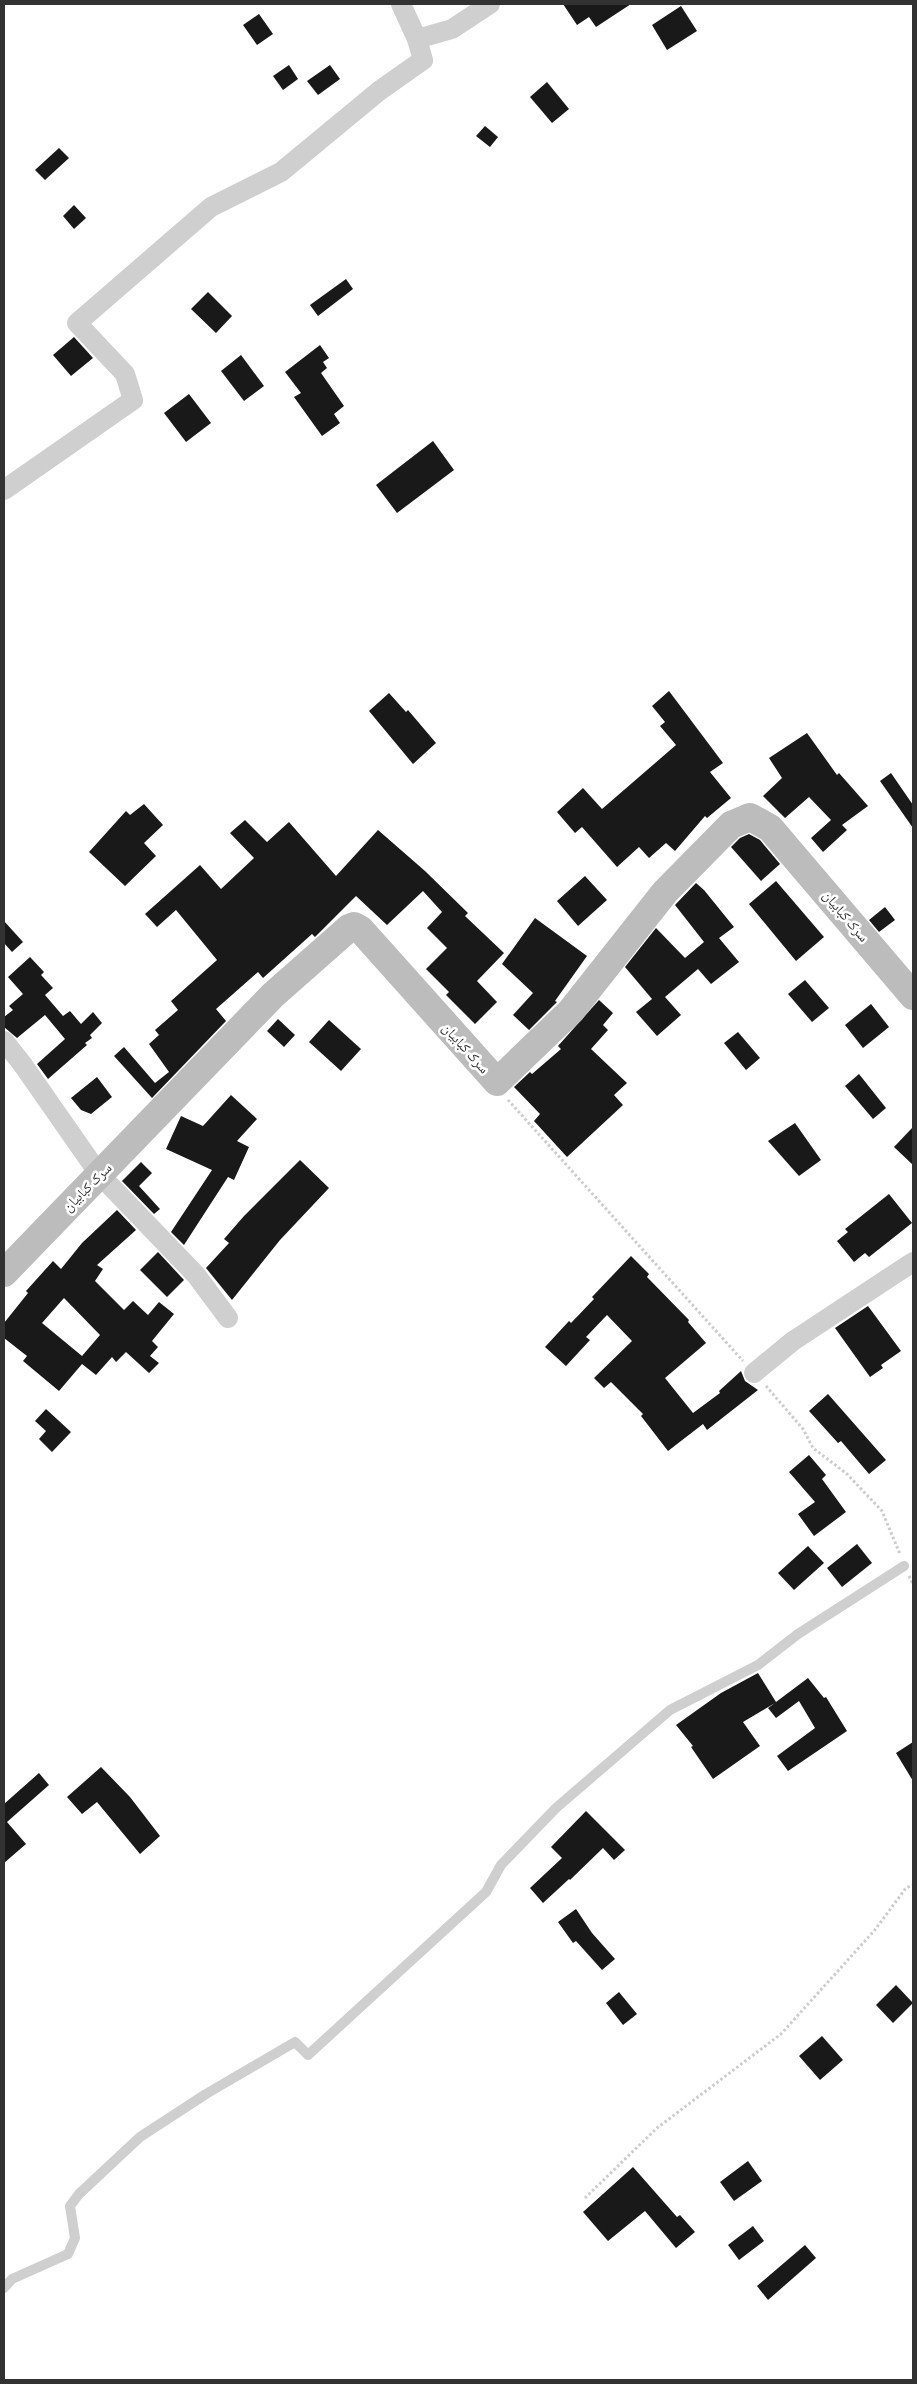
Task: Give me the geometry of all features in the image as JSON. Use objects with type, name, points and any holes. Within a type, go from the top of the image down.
[{"type":"street","points":[[4,490],[133,400],[125,374],[77,323],[211,206],[281,172],[379,91],[423,60],[417,39],[401,4]]},
{"type":"street","points":[[417,39],[452,29],[490,4]]},
{"type":"street","name":"سرک کبابیان","points":[[4,1272],[273,995],[349,928],[354,926],[361,930],[497,1082],[571,1011],[665,892],[730,825],[750,816],[770,828],[913,996]]},
{"type":"street","points":[[4,1041],[24,1065],[99,1174],[196,1275],[228,1318]]},
{"type":"street","points":[[754,1373],[793,1341],[913,1262]]},
{"type":"lane","points":[[4,2288],[12,2280],[68,2254],[75,2238],[70,2206],[79,2194],[140,2137],[206,2094],[295,2042],[308,2055],[486,1892],[501,1865],[556,1808],[670,1710],[758,1665],[798,1634],[904,1566]]},
{"type":"path","points":[[497,1082],[508,1099],[803,1429],[813,1448],[848,1474],[882,1511],[913,1584]]},
{"type":"path","points":[[585,2198],[657,2128],[781,2034],[874,1931],[906,1888],[913,1884]]},
{"type":"building","points":[[563,4],[631,4],[596,27],[589,17],[577,25]]},
{"type":"building","points":[[681,6],[697,31],[667,50],[652,25]]},
{"type":"building","points":[[259,14],[273,34],[257,45],[243,25]]},
{"type":"building","points":[[289,65],[298,79],[283,90],[273,76]]},
{"type":"building","points":[[330,65],[340,79],[318,95],[307,81]]},
{"type":"building","points":[[547,82],[569,109],[552,123],[530,97]]},
{"type":"building","points":[[485,126],[498,137],[490,147],[476,136]]},
{"type":"building","points":[[59,148],[69,158],[45,180],[35,170]]},
{"type":"building","points":[[74,205],[86,218],[74,229],[63,216]]},
{"type":"building","points":[[346,279],[353,289],[318,316],[310,305]]},
{"type":"building","points":[[208,292],[232,316],[216,333],[191,309]]},
{"type":"building","points":[[74,337],[93,358],[71,376],[53,355]]},
{"type":"building","points":[[320,345],[329,358],[323,362],[327,368],[321,373],[344,406],[334,414],[340,423],[322,436],[294,397],[301,393],[285,372]]},
{"type":"building","points":[[241,355],[264,386],[244,401],[221,371]]},
{"type":"building","points":[[189,394],[211,423],[186,442],[164,413]]},
{"type":"building","points":[[433,441],[454,470],[397,513],[376,485]]},
{"type":"building","points":[[669,691],[723,763],[710,772],[731,798],[707,818],[705,816],[675,851],[666,843],[649,858],[639,847],[617,867],[582,827],[575,833],[557,812],[583,788],[602,809],[676,745],[660,726],[665,722],[652,706]]},
{"type":"building","points":[[389,693],[406,712],[408,710],[436,743],[413,764],[369,711]]},
{"type":"building","points":[[807,733],[837,775],[839,773],[868,806],[842,825],[847,830],[823,852],[811,838],[831,820],[809,797],[785,818],[763,796],[782,778],[769,758]]},
{"type":"building","points":[[891,773],[913,805],[913,828],[880,781]]},
{"type":"building","points":[[144,804],[163,825],[144,843],[156,856],[125,886],[89,852],[126,811],[130,815]]},
{"type":"building","points":[[245,820],[267,842],[289,822],[336,876],[378,830],[425,871],[468,913],[465,916],[504,953],[477,981],[497,1002],[475,1024],[446,995],[449,992],[426,969],[447,948],[427,928],[442,912],[423,891],[387,925],[356,896],[315,937],[312,934],[263,978],[258,972],[216,1009],[226,1021],[152,1098],[114,1056],[124,1047],[155,1083],[169,1072],[149,1044],[159,1035],[155,1030],[178,1010],[171,1001],[217,960],[176,910],[157,927],[145,914],[200,865],[221,889],[254,858],[230,833]]},
{"type":"building","points":[[749,834],[760,840],[780,864],[761,881],[731,847],[740,838]]},
{"type":"building","points":[[585,876],[607,900],[578,926],[557,901]]},
{"type":"building","points":[[776,881],[824,937],[796,961],[749,904]]},
{"type":"building","points":[[696,883],[734,927],[719,938],[739,962],[711,984],[698,969],[665,997],[681,1015],[657,1036],[636,1012],[652,999],[625,967],[656,928],[685,958],[704,942],[675,905]]},
{"type":"building","points":[[885,907],[895,920],[879,932],[869,920]]},
{"type":"building","points":[[535,918],[587,956],[555,1001],[557,1002],[529,1030],[513,1015],[533,993],[502,964]]},
{"type":"building","points":[[4,921],[23,942],[12,952],[4,943]]},
{"type":"building","points":[[30,957],[44,972],[41,975],[53,988],[45,995],[63,1016],[70,1011],[81,1024],[93,1012],[102,1023],[90,1035],[92,1038],[85,1043],[87,1045],[48,1079],[37,1064],[65,1039],[45,1015],[17,1038],[4,1027],[4,1017],[13,1010],[9,1006],[23,994],[8,977]]},
{"type":"building","points":[[805,980],[829,1008],[812,1022],[788,994]]},
{"type":"building","points":[[599,1000],[613,1013],[603,1025],[608,1030],[591,1049],[627,1083],[614,1095],[623,1105],[567,1157],[534,1121],[540,1114],[514,1087],[530,1072],[532,1074],[561,1049],[558,1046]]},
{"type":"building","points":[[871,1004],[889,1027],[863,1048],[845,1025]]},
{"type":"building","points":[[278,1019],[295,1035],[284,1047],[267,1031]]},
{"type":"building","points":[[329,1020],[361,1049],[341,1071],[309,1042]]},
{"type":"building","points":[[738,1032],[760,1058],[746,1070],[724,1043]]},
{"type":"building","points":[[859,1074],[886,1108],[873,1119],[845,1086]]},
{"type":"building","points":[[97,1077],[112,1097],[91,1114],[81,1110],[71,1098]]},
{"type":"building","points":[[231,1095],[257,1119],[237,1141],[249,1147],[234,1180],[228,1177],[184,1245],[171,1232],[212,1170],[166,1149],[181,1116],[203,1126]]},
{"type":"building","points":[[795,1123],[821,1160],[799,1176],[768,1141]]},
{"type":"building","points":[[913,1127],[913,1165],[894,1147]]},
{"type":"building","points":[[300,1160],[329,1188],[280,1240],[232,1300],[206,1268],[229,1243],[224,1239],[244,1216]]},
{"type":"building","points":[[141,1162],[152,1173],[139,1186],[160,1209],[154,1214],[122,1181]]},
{"type":"building","points":[[889,1194],[912,1223],[869,1257],[865,1253],[854,1262],[837,1241],[848,1232],[845,1229]]},
{"type":"building","points":[[117,1210],[136,1230],[97,1265],[103,1269],[95,1281],[124,1310],[133,1301],[148,1315],[159,1302],[174,1314],[152,1341],[158,1347],[150,1356],[159,1363],[149,1373],[126,1352],[116,1362],[112,1357],[96,1375],[82,1364],[59,1391],[23,1361],[27,1356],[4,1338],[4,1323],[28,1293],[26,1291],[53,1261],[61,1269],[82,1243]],"holes":[[[64,1298],[100,1335],[82,1356],[42,1323]]]},
{"type":"building","points":[[158,1252],[184,1280],[167,1297],[140,1270]]},
{"type":"building","points":[[631,1256],[649,1274],[647,1277],[689,1320],[688,1322],[706,1343],[665,1378],[693,1413],[720,1393],[719,1391],[741,1371],[745,1381],[758,1390],[707,1430],[703,1424],[668,1451],[641,1416],[643,1414],[611,1382],[604,1388],[594,1378],[632,1341],[607,1315],[586,1337],[590,1340],[566,1366],[545,1347],[569,1321],[571,1323],[594,1299],[592,1297]]},
{"type":"building","points":[[868,1306],[901,1351],[881,1365],[883,1368],[870,1377],[835,1328]]},
{"type":"building","points":[[828,1394],[886,1460],[869,1474],[841,1441],[838,1443],[809,1411]]},
{"type":"building","points":[[46,1409],[71,1432],[52,1452],[39,1439],[46,1431],[35,1421]]},
{"type":"building","points":[[809,1455],[826,1475],[822,1479],[846,1512],[814,1536],[798,1514],[815,1502],[789,1472]]},
{"type":"building","points":[[857,1544],[872,1563],[842,1587],[827,1568]]},
{"type":"building","points":[[808,1546],[824,1563],[794,1590],[778,1573]]},
{"type":"building","points":[[758,1673],[776,1702],[808,1678],[824,1698],[826,1697],[847,1731],[788,1771],[777,1756],[815,1728],[799,1701],[776,1718],[768,1708],[775,1703],[743,1722],[760,1746],[713,1779],[691,1747],[693,1746],[676,1725],[721,1693]]},
{"type":"building","points":[[913,1742],[913,1781],[896,1753]]},
{"type":"building","points":[[101,1767],[130,1797],[160,1836],[140,1854],[97,1802],[82,1814],[67,1797]]},
{"type":"building","points":[[39,1773],[49,1785],[7,1822],[26,1844],[4,1863],[4,1804]]},
{"type":"building","points":[[586,1811],[625,1850],[614,1860],[603,1848],[543,1903],[530,1888],[562,1858],[551,1847]]},
{"type":"building","points":[[576,1909],[592,1933],[615,1959],[602,1970],[576,1941],[573,1943],[558,1922]]},
{"type":"building","points":[[896,1985],[913,2003],[893,2023],[876,2005]]},
{"type":"building","points":[[619,1992],[637,2014],[623,2025],[606,2003]]},
{"type":"building","points":[[822,2036],[843,2060],[820,2080],[799,2056]]},
{"type":"building","points":[[748,2161],[762,2181],[734,2201],[720,2182]]},
{"type":"building","points":[[633,2167],[677,2217],[680,2215],[695,2232],[676,2248],[645,2211],[608,2241],[583,2212]]},
{"type":"building","points":[[753,2226],[764,2241],[739,2260],[728,2245]]},
{"type":"building","points":[[805,2245],[816,2258],[768,2300],[757,2286]]}]
